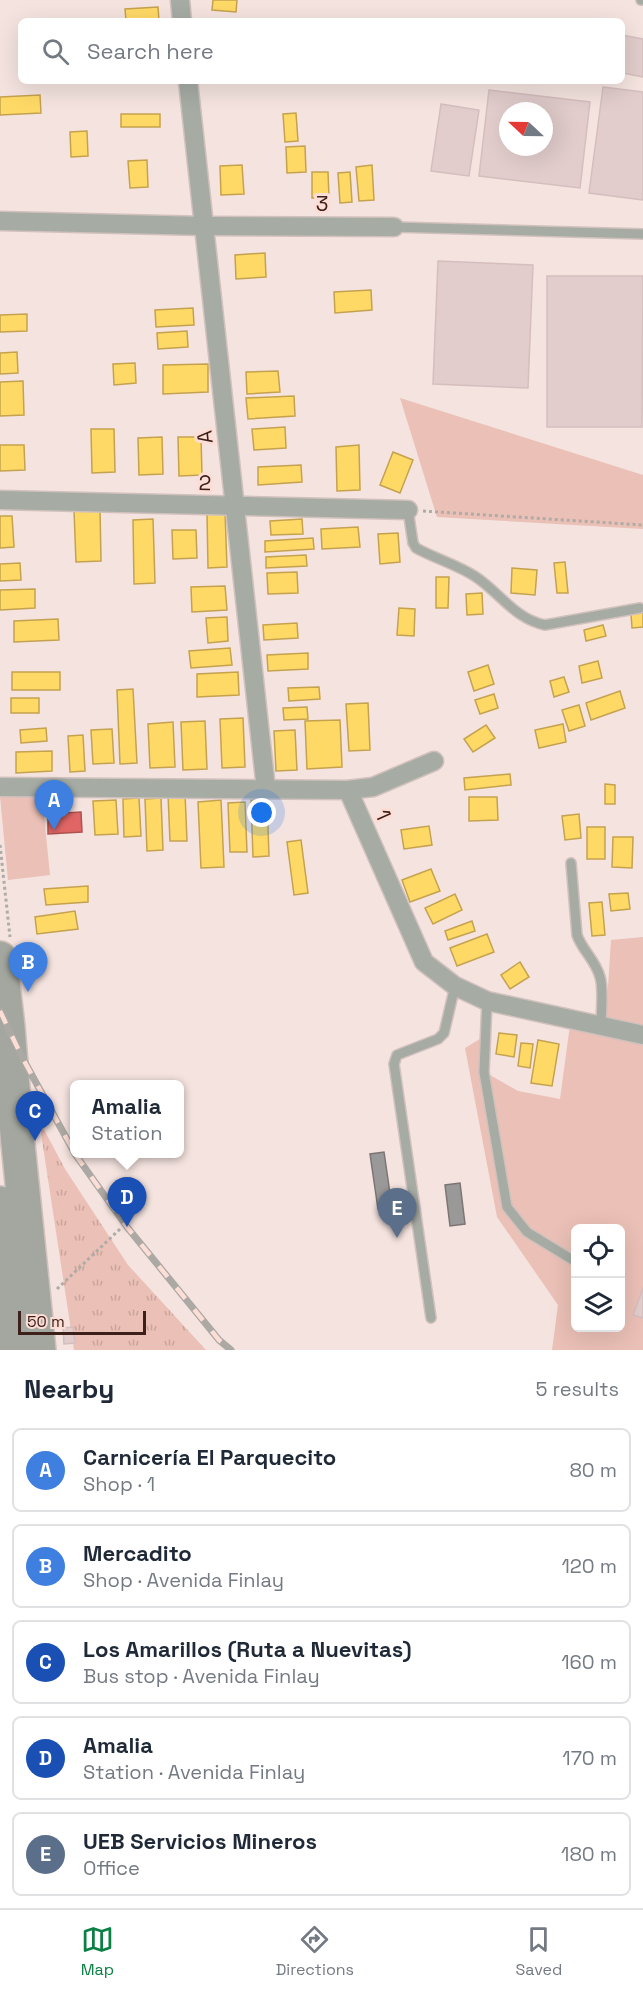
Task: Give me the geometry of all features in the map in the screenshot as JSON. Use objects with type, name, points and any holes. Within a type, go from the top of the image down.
[{"type":"highway","points":[[0,958],[9,1027],[8,1121],[39,1350]]},
{"type":"highway","points":[[0,1203],[16,1350]]},
{"type":"street","points":[[180,0],[182,18]]},
{"type":"street","name":"A","points":[[188,84],[266,789]]},
{"type":"street","name":"3","points":[[0,221],[204,226],[394,227]]},
{"type":"street","name":"2","points":[[0,500],[408,510]]},
{"type":"street","points":[[0,787],[348,790],[373,787],[434,761]]},
{"type":"street","name":"1","points":[[348,790],[424,962],[455,986],[487,1001],[643,1035]]},
{"type":"lane","name":"3","points":[[394,227],[643,234]]},
{"type":"lane","points":[[408,510],[413,543],[416,548],[478,578],[511,608],[532,623],[545,626],[639,608]]},
{"type":"lane","points":[[571,863],[577,935],[601,978],[601,1026]]},
{"type":"lane","points":[[431,1318],[394,1064],[397,1055],[438,1039],[444,1033],[455,986]]},
{"type":"lane","points":[[487,1001],[484,1072],[507,1206],[527,1232],[571,1259]]},
{"type":"path","points":[[408,510],[643,525]]},
{"type":"path","points":[[52,1293],[121,1228]]},
{"type":"green space","points":[[400,398],[643,475],[643,529],[437,517]]},
{"type":"green space","points":[[0,796],[42,796],[50,875],[8,880]]},
{"type":"green space","points":[[643,937],[643,1350],[552,1350],[558,1305],[497,1217],[465,1048],[480,1039],[490,1075],[518,1091],[560,1099],[570,1025],[605,1033],[611,940]]},
{"type":"green space","points":[[39,1120],[65,1169],[128,1265],[206,1350],[74,1350]]},
{"type":"building: Homes","points":[[213,0],[237,0],[236,12],[212,10]]},
{"type":"building: Homes","points":[[158,7],[159,18],[126,18],[125,9]]},
{"type":"building: Homes","points":[[40,95],[41,113],[0,115],[0,97]]},
{"type":"building: Homes","points":[[296,113],[298,141],[285,142],[283,114]]},
{"type":"building: Homes","points":[[121,114],[160,114],[160,127],[121,127]]},
{"type":"building: Homes","points":[[87,131],[88,156],[71,157],[70,132]]},
{"type":"building: Homes","points":[[305,146],[306,172],[287,173],[286,147]]},
{"type":"building: Homes","points":[[147,160],[148,187],[130,188],[128,161]]},
{"type":"building: Homes","points":[[242,165],[244,194],[221,195],[220,166]]},
{"type":"building: Homes","points":[[372,165],[374,200],[359,201],[356,167]]},
{"type":"building: Homes","points":[[312,172],[328,172],[329,198],[312,198]]},
{"type":"building: Homes","points":[[350,172],[352,202],[340,203],[338,173]]},
{"type":"building: Homes","points":[[265,253],[266,277],[236,279],[235,255]]},
{"type":"building: Homes","points":[[371,290],[372,310],[335,313],[334,292]]},
{"type":"building: Homes","points":[[193,308],[194,325],[156,327],[155,310]]},
{"type":"building: Homes","points":[[27,314],[27,331],[0,332],[0,315]]},
{"type":"building: Homes","points":[[187,331],[188,347],[158,349],[157,333]]},
{"type":"building: Homes","points":[[17,352],[18,373],[0,374],[0,353]]},
{"type":"building: Homes","points":[[135,363],[136,383],[114,385],[113,364]]},
{"type":"building: Homes","points":[[208,364],[208,392],[163,394],[163,365]]},
{"type":"building: Homes","points":[[278,371],[280,392],[247,394],[246,372]]},
{"type":"building: Homes","points":[[23,381],[24,415],[0,416],[0,382]]},
{"type":"building: Homes","points":[[294,396],[295,416],[248,419],[246,398]]},
{"type":"building: Homes","points":[[285,427],[286,448],[254,450],[252,429]]},
{"type":"building: Homes","points":[[91,429],[114,429],[115,472],[92,473]]},
{"type":"building: Homes","points":[[162,437],[163,474],[139,475],[138,438]]},
{"type":"building: Homes","points":[[178,437],[201,437],[202,475],[179,476]]},
{"type":"building: Homes","points":[[0,445],[24,445],[25,470],[0,471]]},
{"type":"building: Homes","points":[[359,445],[360,490],[337,491],[336,447]]},
{"type":"building: Homes","points":[[393,452],[413,460],[400,493],[380,485]]},
{"type":"building: Homes","points":[[301,465],[302,482],[258,485],[258,467]]},
{"type":"building: Homes","points":[[100,509],[101,561],[76,562],[74,510]]},
{"type":"building: Homes","points":[[225,512],[227,567],[208,568],[207,513]]},
{"type":"building: Homes","points":[[0,516],[12,516],[14,547],[0,548]]},
{"type":"building: Homes","points":[[153,519],[155,583],[134,584],[133,520]]},
{"type":"building: Homes","points":[[302,519],[303,534],[271,535],[270,521]]},
{"type":"building: Homes","points":[[358,527],[360,547],[322,549],[321,529]]},
{"type":"building: Homes","points":[[172,530],[196,530],[197,558],[173,559]]},
{"type":"building: Homes","points":[[398,533],[400,562],[380,564],[378,534]]},
{"type":"building: Homes","points":[[313,538],[314,549],[265,552],[265,541]]},
{"type":"building: Homes","points":[[306,555],[307,566],[266,568],[266,557]]},
{"type":"building: Homes","points":[[565,562],[568,593],[557,593],[554,563]]},
{"type":"building: Homes","points":[[20,563],[21,580],[0,581],[0,564]]},
{"type":"building: Homes","points":[[512,568],[537,570],[535,595],[511,593]]},
{"type":"building: Homes","points":[[297,572],[298,593],[268,594],[267,573]]},
{"type":"building: Homes","points":[[436,577],[449,577],[448,608],[436,608]]},
{"type":"building: Homes","points":[[225,586],[227,610],[192,612],[191,587]]},
{"type":"building: Homes","points":[[35,589],[35,608],[0,610],[0,590]]},
{"type":"building: Homes","points":[[482,593],[483,614],[467,615],[466,594]]},
{"type":"building: Homes","points":[[399,608],[415,609],[414,636],[397,635]]},
{"type":"building: Homes","points":[[643,613],[643,627],[632,628],[631,614]]},
{"type":"building: Homes","points":[[227,617],[228,641],[208,643],[206,618]]},
{"type":"building: Homes","points":[[58,619],[59,640],[14,642],[14,621]]},
{"type":"building: Homes","points":[[297,623],[298,638],[264,640],[263,625]]},
{"type":"building: Homes","points":[[603,625],[606,636],[586,641],[584,630]]},
{"type":"building: Homes","points":[[230,648],[232,665],[191,668],[189,651]]},
{"type":"building: Homes","points":[[308,653],[308,669],[268,671],[267,655]]},
{"type":"building: Homes","points":[[598,661],[602,678],[582,683],[579,666]]},
{"type":"building: Homes","points":[[488,665],[494,684],[474,691],[468,672]]},
{"type":"building: Homes","points":[[12,672],[60,672],[60,690],[12,690]]},
{"type":"building: Homes","points":[[238,672],[239,695],[197,697],[197,674]]},
{"type":"building: Homes","points":[[564,677],[569,692],[554,697],[550,681]]},
{"type":"building: Homes","points":[[319,687],[320,699],[289,701],[288,688]]},
{"type":"building: Homes","points":[[133,689],[137,763],[120,764],[117,690]]},
{"type":"building: Homes","points":[[620,691],[625,708],[591,720],[586,703]]},
{"type":"building: Homes","points":[[494,694],[498,708],[480,714],[475,700]]},
{"type":"building: Homes","points":[[11,698],[39,698],[39,713],[11,713]]},
{"type":"building: Homes","points":[[368,703],[370,750],[349,751],[346,704]]},
{"type":"building: Homes","points":[[579,705],[585,726],[569,731],[562,710]]},
{"type":"building: Homes","points":[[307,707],[308,719],[284,720],[283,708]]},
{"type":"building: Homes","points":[[243,718],[245,767],[222,768],[220,719]]},
{"type":"building: Homes","points":[[340,720],[342,767],[307,769],[305,721]]},
{"type":"building: Homes","points":[[205,721],[207,769],[183,770],[181,722]]},
{"type":"building: Homes","points":[[173,722],[175,767],[150,768],[148,724]]},
{"type":"building: Homes","points":[[563,724],[566,742],[539,748],[535,730]]},
{"type":"building: Homes","points":[[486,725],[495,738],[473,752],[464,739]]},
{"type":"building: Homes","points":[[46,728],[47,741],[21,743],[20,730]]},
{"type":"building: Homes","points":[[112,729],[114,763],[93,764],[91,730]]},
{"type":"building: Homes","points":[[295,730],[297,770],[276,771],[274,731]]},
{"type":"building: Homes","points":[[83,735],[85,771],[70,772],[68,736]]},
{"type":"building: Homes","points":[[52,751],[52,771],[16,773],[16,752]]},
{"type":"building: Homes","points":[[510,774],[511,785],[465,790],[464,778]]},
{"type":"building: Homes","points":[[605,784],[615,785],[615,804],[605,804]]},
{"type":"building: Homes","points":[[185,793],[187,841],[170,841],[168,794]]},
{"type":"building: Homes","points":[[469,797],[497,797],[498,820],[469,821]]},
{"type":"building: Homes","points":[[139,798],[141,836],[124,837],[123,799]]},
{"type":"building: Homes","points":[[161,798],[163,850],[147,851],[145,799]]},
{"type":"building: Homes","points":[[267,799],[269,856],[253,857],[251,800]]},
{"type":"building: Homes","points":[[116,800],[118,834],[95,835],[93,801]]},
{"type":"building: Homes","points":[[221,800],[224,867],[201,868],[198,802]]},
{"type":"building: Homes","points":[[245,802],[247,852],[230,852],[228,803]]},
{"type":"building: Homes","points":[[579,814],[581,838],[565,840],[562,816]]},
{"type":"building: Homes","points":[[429,826],[432,845],[404,849],[401,830]]},
{"type":"building: Homes","points":[[587,827],[605,827],[605,859],[587,859]]},
{"type":"building: Homes","points":[[613,837],[633,837],[632,868],[612,867]]},
{"type":"building: Homes","points":[[301,840],[308,893],[294,895],[287,842]]},
{"type":"building: Homes","points":[[431,869],[440,891],[410,902],[402,880]]},
{"type":"building: Homes","points":[[88,886],[88,902],[46,905],[44,889]]},
{"type":"building: Homes","points":[[628,893],[630,909],[611,911],[609,894]]},
{"type":"building: Homes","points":[[455,894],[462,910],[433,924],[425,908]]},
{"type":"building: Homes","points":[[602,902],[605,935],[592,936],[589,903]]},
{"type":"building: Homes","points":[[75,911],[78,929],[37,934],[35,917]]},
{"type":"building: Homes","points":[[472,921],[475,931],[448,940],[445,931]]},
{"type":"building: Homes","points":[[487,934],[494,952],[457,966],[450,948]]},
{"type":"building: Homes","points":[[520,962],[529,977],[510,989],[501,975]]},
{"type":"building: Homes","points":[[499,1033],[517,1035],[514,1057],[496,1054]]},
{"type":"building: Homes","points":[[538,1040],[559,1044],[552,1086],[531,1083]]},
{"type":"building: Homes","points":[[521,1043],[533,1044],[530,1068],[518,1066]]},
{"type":"building: Shops","points":[[81,812],[82,832],[48,834],[48,814]]},
{"type":"building: Industry","points":[[384,1152],[392,1207],[378,1209],[370,1154]]},
{"type":"building: Industry","points":[[460,1183],[465,1224],[450,1226],[445,1185]]},
{"type":"building: Other","points":[[625,36],[643,39],[643,77],[625,74]]},
{"type":"building: Other","points":[[603,87],[643,92],[643,200],[589,193]]},
{"type":"building: Other","points":[[489,90],[590,102],[580,188],[479,176]]},
{"type":"building: Other","points":[[441,104],[479,110],[469,176],[431,171]]},
{"type":"building: Other","points":[[438,261],[533,265],[528,388],[433,384]]},
{"type":"building: Other","points":[[547,276],[643,276],[642,427],[547,427]]},
{"type":"building: Other","points":[[643,1288],[643,1318],[633,1315]]},
{"type":"building: Other","points":[[73,1327],[75,1343],[64,1344],[63,1328]]},
{"type":"railway","points":[[0,1011],[22,1057],[70,1145]]},
{"type":"railway","points":[[78,1158],[127,1227],[219,1340],[231,1350]]},
{"type":"place","name":"Carnicería El Parquecito","points":[[54,830]]},
{"type":"place","name":"Mercadito","points":[[28,992]]},
{"type":"place","name":"Los Amarillos (Ruta a Nuevitas)","points":[[35,1141]]},
{"type":"place","name":"Amalia","points":[[127,1227]]},
{"type":"place","name":"UEB Servicios Mineros","points":[[397,1238]]}]
